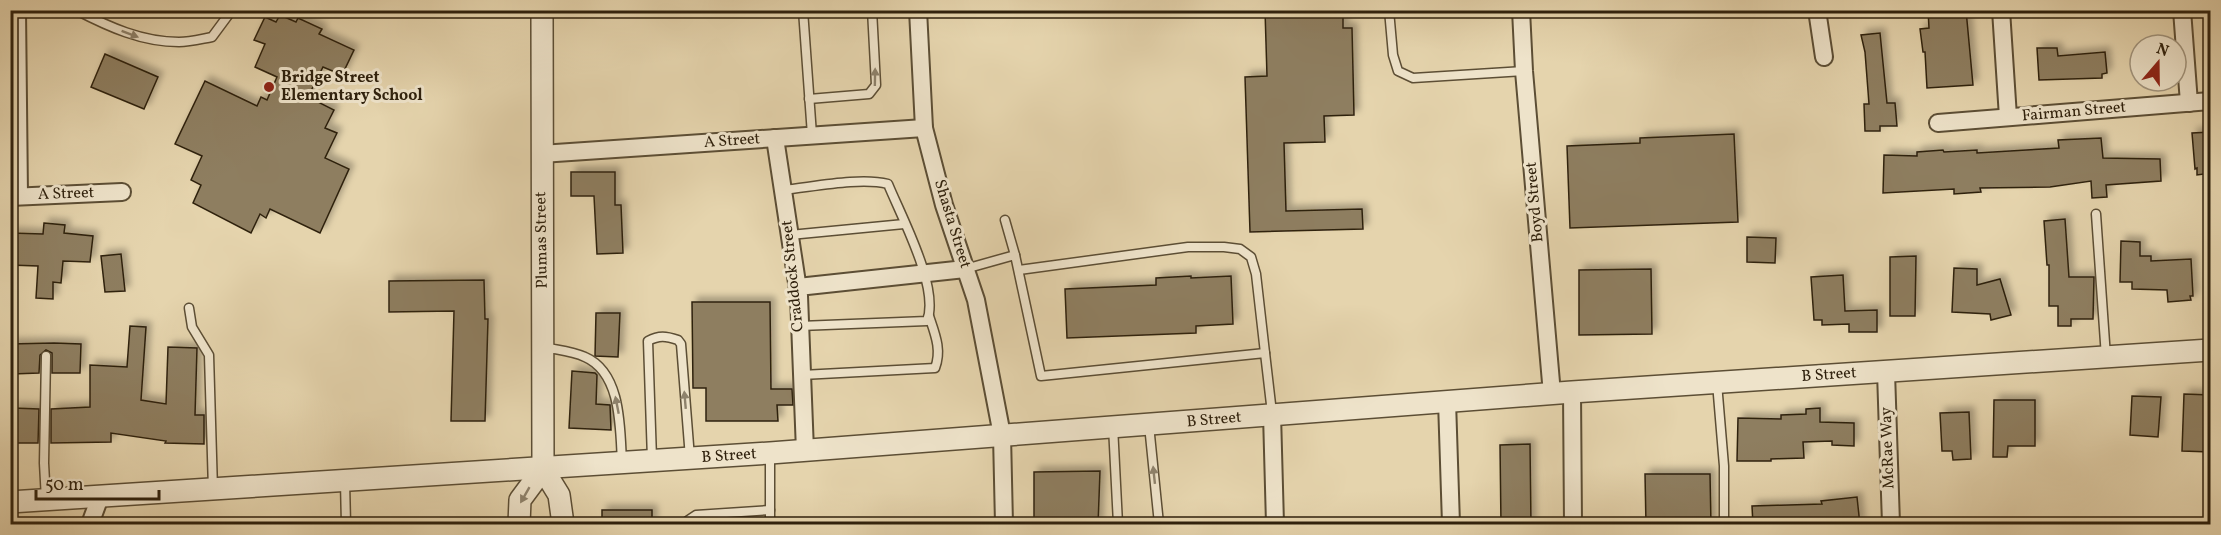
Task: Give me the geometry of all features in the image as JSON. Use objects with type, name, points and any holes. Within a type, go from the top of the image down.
[{"type":"street","points":[[15,196],[17,10]]},
{"type":"street","name":"Plumas Street","points":[[542,10],[543,469]]},
{"type":"street","name":"Shasta Street","points":[[918,10],[924,128],[944,205],[976,300],[1002,435],[1004,525]]},
{"type":"street","name":"Boyd Street","points":[[1521,10],[1524,71],[1562,393],[1573,525]]},
{"type":"street","points":[[1817,10],[1824,57]]},
{"type":"street","points":[[2001,10],[2008,117]]},
{"type":"street","points":[[2182,10],[2189,103]]},
{"type":"street","name":"Fairman Street","points":[[1938,123],[2211,101]]},
{"type":"street","name":"A Street","points":[[541,154],[924,128]]},
{"type":"street","name":"Craddock Street","points":[[775,138],[798,287],[805,451]]},
{"type":"street","name":"A Street","points":[[15,196],[122,192]]},
{"type":"street","points":[[798,287],[965,269]]},
{"type":"street","name":"B Street","points":[[10,502],[690,459],[1447,401],[2211,350]]},
{"type":"street","name":"McRae Way","points":[[1886,372],[1891,525]]},
{"type":"street","points":[[1447,401],[1451,525]]},
{"type":"street","points":[[1272,414],[1275,525]]},
{"type":"street","points":[[519,525],[520,500],[543,469],[559,495],[563,525]]},
{"type":"street","points":[[90,525],[100,497]]},
{"type":"lane","points":[[76,10],[143,39],[180,42],[212,37],[232,10]]},
{"type":"lane","points":[[803,10],[812,135]]},
{"type":"lane","points":[[809,99],[869,94],[876,85],[872,10]]},
{"type":"lane","points":[[1389,10],[1393,55],[1398,71],[1413,78],[1524,71]]},
{"type":"lane","points":[[783,190],[869,182],[888,184],[926,274],[929,315],[939,350],[935,368],[802,375]]},
{"type":"lane","points":[[2096,214],[2106,357]]},
{"type":"lane","points":[[1005,220],[1019,270],[1041,376],[1265,353]]},
{"type":"lane","points":[[790,235],[904,224]]},
{"type":"lane","points":[[1019,270],[1188,247],[1240,249],[1251,257],[1256,274],[1272,414]]},
{"type":"lane","points":[[965,269],[1015,255]]},
{"type":"lane","points":[[189,308],[192,327],[209,355],[213,490]]},
{"type":"lane","points":[[800,326],[927,321],[929,315]]},
{"type":"lane","points":[[652,461],[648,341],[666,336],[678,340],[681,344],[690,459]]},
{"type":"lane","points":[[543,347],[588,358],[601,370],[615,392],[620,417],[622,463]]},
{"type":"lane","points":[[46,356],[44,463],[46,500]]},
{"type":"lane","points":[[1718,382],[1724,466],[1724,525]]},
{"type":"lane","points":[[1149,425],[1159,525]]},
{"type":"lane","points":[[1113,426],[1118,525]]},
{"type":"lane","points":[[770,453],[770,525]]},
{"type":"lane","points":[[345,482],[346,525]]},
{"type":"lane","points":[[687,525],[687,521],[696,515],[770,510]]},
{"type":"building","points":[[1265,10],[1343,10],[1343,28],[1352,28],[1354,115],[1324,116],[1325,142],[1284,143],[1286,211],[1362,209],[1363,229],[1250,232],[1245,77],[1267,76]]},
{"type":"building","points":[[1928,10],[1966,10],[1973,85],[1927,88],[1925,52],[1923,52],[1920,29],[1929,28]]},
{"type":"building","points":[[280,15],[296,22],[298,18],[322,29],[319,34],[354,50],[342,75],[323,67],[308,97],[334,110],[325,128],[337,133],[325,158],[349,169],[320,233],[270,209],[266,218],[260,214],[251,233],[193,203],[201,185],[191,180],[202,156],[175,144],[205,81],[257,106],[261,97],[267,100],[277,77],[255,67],[265,44],[254,40],[265,17],[276,22]]},
{"type":"building","points":[[1880,33],[1887,103],[1895,103],[1897,126],[1880,126],[1880,131],[1865,131],[1864,104],[1869,104],[1865,52],[1861,35]]},
{"type":"building","points":[[2037,48],[2057,48],[2058,56],[2105,52],[2107,73],[2102,74],[2102,78],[2039,80]]},
{"type":"building","points":[[105,54],[158,77],[144,109],[91,87]]},
{"type":"building","points":[[2211,132],[2211,173],[2197,175],[2192,133]]},
{"type":"building","points":[[1734,134],[1738,222],[1570,228],[1567,146],[1640,143],[1640,138]]},
{"type":"building","points":[[2101,138],[2103,158],[2160,159],[2161,181],[2106,185],[2107,197],[2092,198],[2091,181],[2050,187],[1980,188],[1981,192],[1954,194],[1954,189],[1883,193],[1884,155],[1917,156],[1917,152],[1943,150],[1944,152],[1977,150],[1977,153],[2059,148],[2058,140]]},
{"type":"building","points":[[571,172],[615,172],[615,205],[621,205],[623,253],[597,254],[594,196],[571,196]]},
{"type":"building","points":[[2065,219],[2069,277],[2094,277],[2093,319],[2071,319],[2071,326],[2058,326],[2058,306],[2049,306],[2049,265],[2047,265],[2044,221]]},
{"type":"building","points":[[44,223],[65,225],[64,233],[93,236],[90,262],[63,261],[61,283],[53,282],[53,299],[36,298],[38,266],[10,265],[10,233],[43,234]]},
{"type":"building","points":[[1747,237],[1776,238],[1775,263],[1747,262]]},
{"type":"building","points":[[2121,241],[2140,242],[2140,256],[2151,256],[2151,261],[2191,259],[2193,296],[2190,296],[2191,300],[2168,302],[2167,290],[2132,289],[2132,282],[2120,282]]},
{"type":"building","points":[[121,254],[125,291],[105,292],[101,256]]},
{"type":"building","points":[[1916,256],[1915,316],[1890,316],[1890,257]]},
{"type":"building","points":[[1954,268],[1977,269],[1977,285],[2000,279],[2011,315],[1991,320],[1990,314],[1952,312]]},
{"type":"building","points":[[1651,269],[1652,334],[1579,335],[1579,270]]},
{"type":"building","points":[[1843,275],[1845,311],[1877,310],[1877,332],[1849,332],[1849,324],[1822,325],[1822,320],[1814,320],[1811,277]]},
{"type":"building","points":[[1191,276],[1191,278],[1231,276],[1233,324],[1196,326],[1196,333],[1067,338],[1065,289],[1156,285],[1156,278]]},
{"type":"building","points":[[484,280],[485,319],[488,319],[485,421],[451,421],[454,311],[389,312],[389,281]]},
{"type":"building","points":[[692,302],[770,302],[771,389],[792,389],[793,405],[777,405],[778,421],[706,421],[706,388],[693,388]]},
{"type":"building","points":[[596,313],[620,313],[618,357],[595,356]]},
{"type":"building","points":[[130,326],[146,327],[141,400],[166,404],[168,347],[197,348],[195,415],[204,415],[204,444],[165,443],[166,441],[111,433],[111,442],[51,443],[51,409],[90,407],[90,365],[127,367]]},
{"type":"building","points":[[10,344],[81,344],[80,373],[52,373],[52,353],[46,350],[40,355],[39,373],[12,374]]},
{"type":"building","points":[[572,371],[597,375],[596,404],[610,405],[611,430],[569,428]]},
{"type":"building","points":[[2184,394],[2211,395],[2211,452],[2182,451]]},
{"type":"building","points":[[2132,396],[2161,397],[2158,437],[2130,435]]},
{"type":"building","points":[[1994,400],[2035,400],[2035,446],[2008,446],[2007,457],[1993,457]]},
{"type":"building","points":[[13,408],[39,409],[38,443],[11,443]]},
{"type":"building","points":[[1820,408],[1820,422],[1854,423],[1854,446],[1832,445],[1832,441],[1803,442],[1804,458],[1737,461],[1738,418],[1781,419],[1781,415],[1806,414],[1806,409]]},
{"type":"building","points":[[1969,412],[1971,459],[1953,460],[1952,451],[1942,451],[1940,413]]},
{"type":"building","points":[[1530,444],[1531,525],[1501,525],[1500,445]]},
{"type":"building","points":[[1100,471],[1098,525],[1034,525],[1034,472]]},
{"type":"building","points":[[1645,474],[1710,474],[1711,525],[1646,525]]},
{"type":"building","points":[[1857,497],[1860,525],[1753,525],[1752,506],[1822,504],[1821,501]]},
{"type":"building","points":[[602,510],[652,510],[652,525],[602,525]]},
{"type":"place","name":"Bridge Street Elementary School","points":[[269,87]]}]
